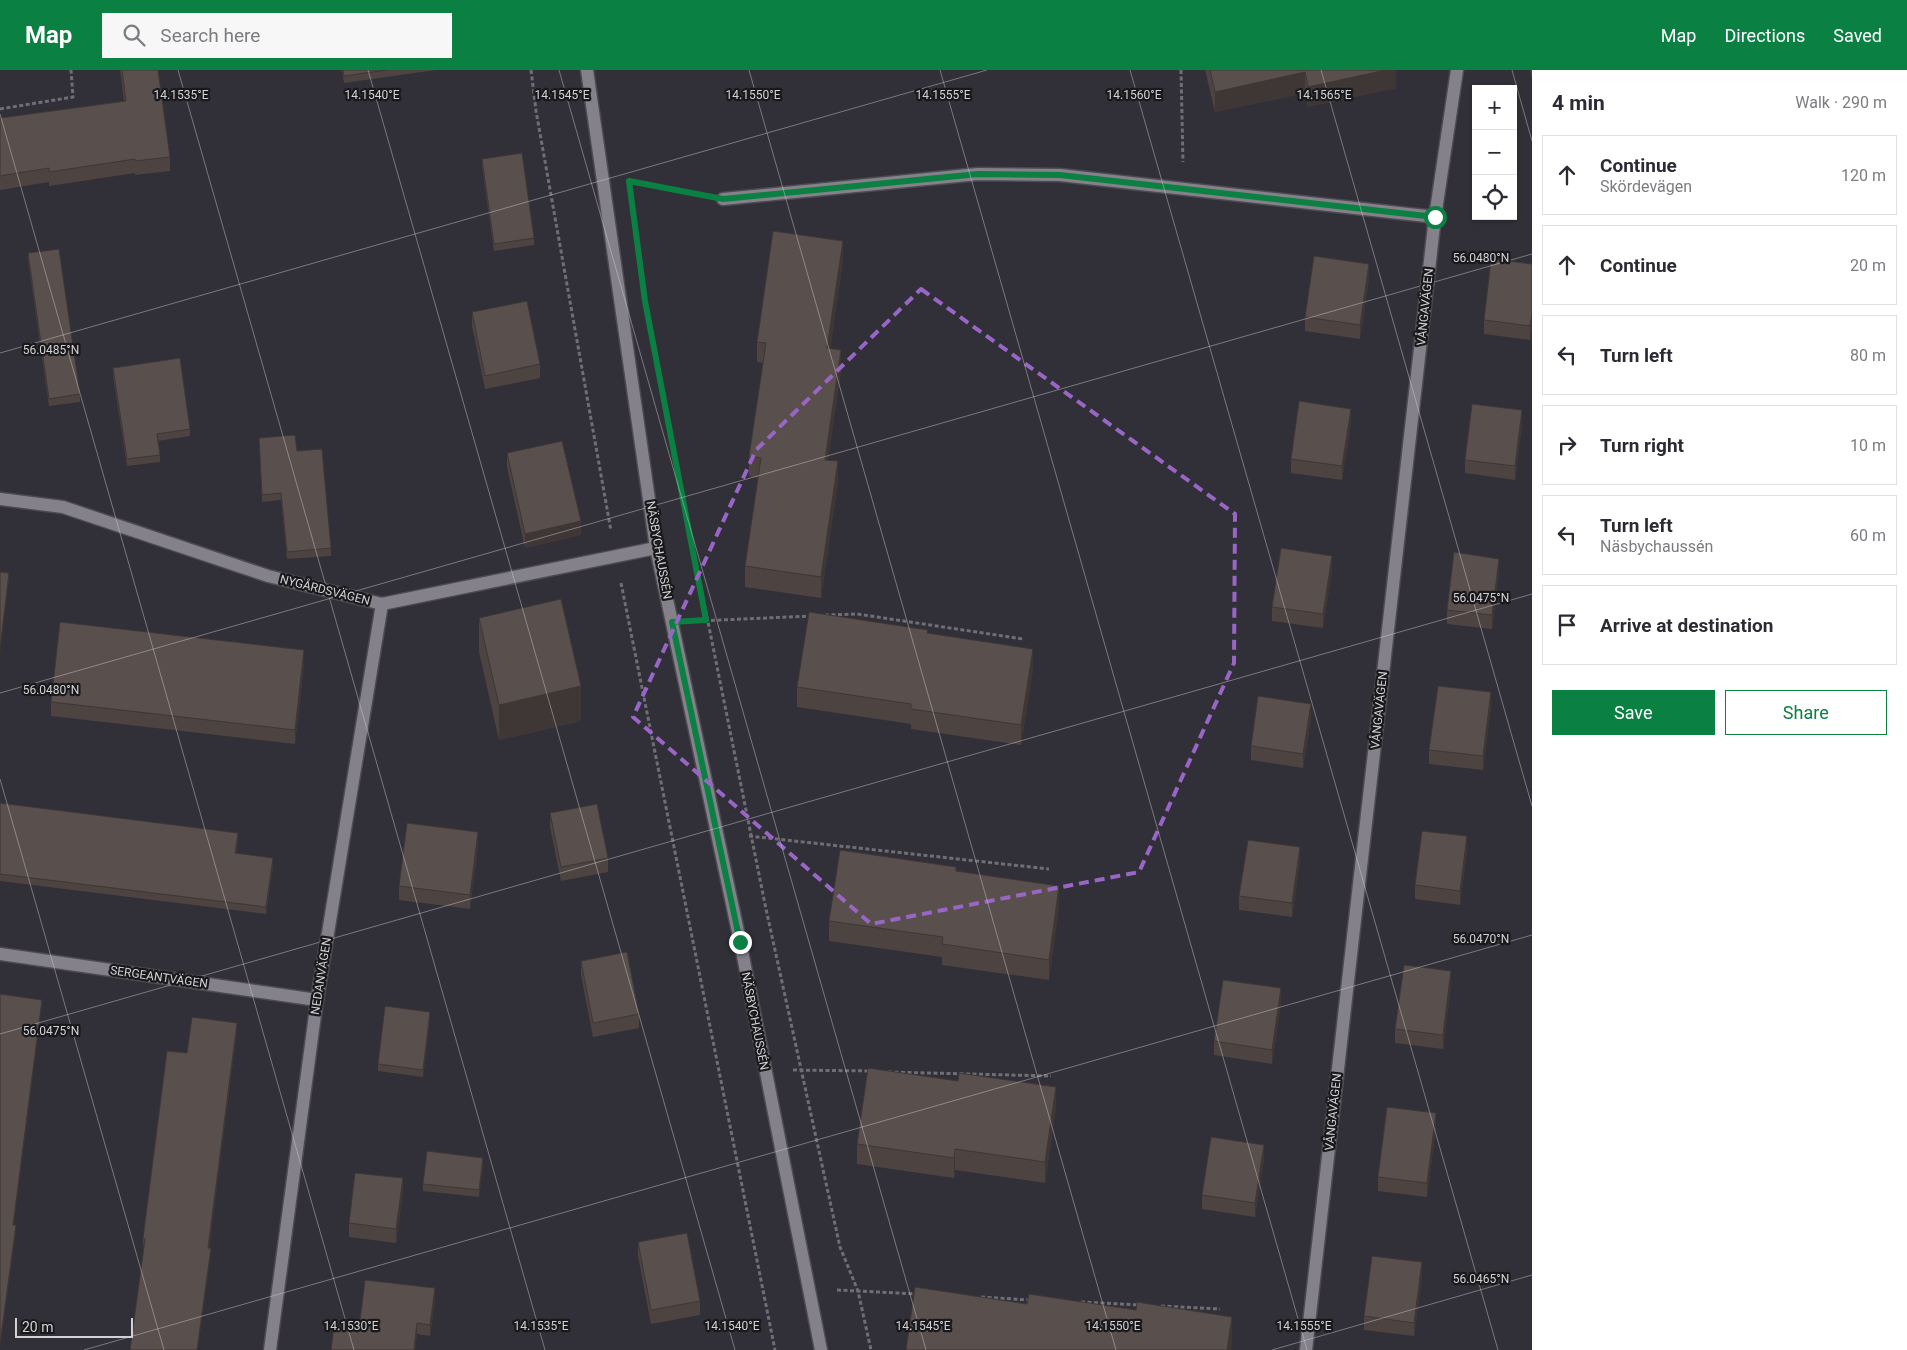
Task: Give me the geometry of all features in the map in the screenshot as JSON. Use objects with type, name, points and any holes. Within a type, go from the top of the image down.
[{"type":"street","name":"NÄSBYCHAUSSÉN","points":[[586,70],[656,548],[717,832],[821,1350]]},
{"type":"street","name":"VÅNGAVÄGEN","points":[[1306,1350],[1435,217],[1457,70]]},
{"type":"street","points":[[723,199],[978,174],[1060,175],[1435,217]]},
{"type":"street","name":"NYGÅRDSVÄGEN","points":[[0,499],[64,507],[268,576],[382,604],[656,548]]},
{"type":"street","name":"NEDANVÄGEN","points":[[270,1350],[317,1000],[382,604]]},
{"type":"street","name":"SERGEANTVÄGEN","points":[[0,954],[317,1000]]},
{"type":"path","points":[[0,109],[73,97],[71,70]]},
{"type":"path","points":[[531,70],[537,120],[615,556],[775,1350]]},
{"type":"path","points":[[1181,70],[1185,189]]},
{"type":"path","points":[[628,172],[630,191]]},
{"type":"path","points":[[629,181],[723,199]]},
{"type":"path","points":[[667,416],[706,620],[801,1070],[840,1247],[858,1292],[871,1350]]},
{"type":"path","points":[[672,622],[857,614],[1024,639]]},
{"type":"path","points":[[717,832],[1048,869]]},
{"type":"path","points":[[765,1069],[1051,1076]]},
{"type":"path","points":[[808,1289],[927,1295]]},
{"type":"path","points":[[976,1297],[1034,1300]]},
{"type":"path","points":[[1073,1302],[1142,1305]]},
{"type":"path","points":[[1152,1306],[1220,1309]]},
{"type":"highlighted area","points":[[921,289],[1235,514],[1234,663],[1139,872],[871,924],[633,717],[756,450]]},
{"type":"building","points":[[122,70],[158,70],[170,157],[135,161],[135,159],[49,172],[49,168],[0,176],[0,118],[126,101]]},
{"type":"building","points":[[343,70],[387,70],[344,76]]},
{"type":"building","points":[[1210,70],[1386,70],[1308,87],[1305,72],[1215,92]]},
{"type":"building","points":[[522,153],[534,238],[494,244],[482,159]]},
{"type":"building","points":[[773,231],[843,241],[827,348],[841,350],[825,460],[838,461],[821,577],[745,566],[761,458],[749,456],[766,343],[757,342]]},
{"type":"building","points":[[59,249],[80,394],[49,399],[28,253]]},
{"type":"building","points":[[1314,256],[1369,264],[1360,325],[1305,317]]},
{"type":"building","points":[[1491,259],[1532,264],[1532,314],[1530,326],[1484,320]]},
{"type":"building","points":[[527,301],[540,364],[485,376],[472,312]]},
{"type":"building","points":[[180,358],[190,429],[157,434],[160,455],[127,459],[113,368]]},
{"type":"building","points":[[1299,401],[1351,409],[1342,466],[1291,459]]},
{"type":"building","points":[[1472,404],[1522,410],[1515,466],[1465,460]]},
{"type":"building","points":[[295,435],[297,451],[322,449],[331,548],[287,552],[281,493],[262,495],[259,438]]},
{"type":"building","points":[[562,441],[581,521],[525,534],[507,453]]},
{"type":"building","points":[[1281,548],[1332,556],[1323,614],[1272,607]]},
{"type":"building","points":[[1454,552],[1499,559],[1492,615],[1447,610]]},
{"type":"building","points":[[0,572],[9,573],[0,649]]},
{"type":"building","points":[[561,599],[581,686],[499,705],[479,618]]},
{"type":"building","points":[[809,612],[928,630],[927,633],[1033,649],[1021,725],[911,709],[911,704],[797,687]]},
{"type":"building","points":[[60,622],[304,650],[295,730],[51,702]]},
{"type":"building","points":[[1438,686],[1491,692],[1483,756],[1429,750]]},
{"type":"building","points":[[1258,696],[1311,704],[1303,754],[1251,746]]},
{"type":"building","points":[[0,803],[238,833],[235,853],[273,858],[266,907],[0,874]]},
{"type":"building","points":[[597,804],[608,858],[561,867],[550,813]]},
{"type":"building","points":[[407,823],[478,832],[470,895],[399,886]]},
{"type":"building","points":[[1422,831],[1467,836],[1460,891],[1415,885]]},
{"type":"building","points":[[1248,840],[1300,847],[1292,903],[1239,896]]},
{"type":"building","points":[[840,850],[956,867],[956,871],[1059,886],[1049,960],[942,944],[943,937],[829,921]]},
{"type":"building","points":[[627,952],[639,1014],[593,1023],[581,961]]},
{"type":"building","points":[[1404,965],[1451,971],[1443,1035],[1395,1029]]},
{"type":"building","points":[[1223,980],[1281,988],[1272,1050],[1214,1041]]},
{"type":"building","points":[[0,994],[42,1000],[13,1225],[16,1225],[0,1344]]},
{"type":"building","points":[[385,1006],[430,1012],[423,1070],[378,1064]]},
{"type":"building","points":[[192,1017],[237,1023],[208,1248],[211,1248],[197,1350],[130,1350],[167,1051],[187,1053]]},
{"type":"building","points":[[868,1068],[958,1081],[959,1073],[1056,1087],[1045,1162],[955,1149],[954,1158],[857,1144]]},
{"type":"building","points":[[1387,1107],[1436,1113],[1427,1183],[1378,1177]]},
{"type":"building","points":[[1211,1137],[1264,1145],[1255,1203],[1202,1195]]},
{"type":"building","points":[[427,1151],[483,1158],[479,1190],[423,1184]]},
{"type":"building","points":[[355,1173],[403,1178],[396,1229],[349,1223]]},
{"type":"building","points":[[687,1233],[700,1301],[651,1310],[638,1242]]},
{"type":"building","points":[[1372,1256],[1422,1262],[1414,1323],[1364,1316]]},
{"type":"building","points":[[365,1280],[435,1288],[430,1325],[417,1323],[414,1350],[331,1350],[334,1326],[359,1329]]},
{"type":"building","points":[[915,1287],[1027,1304],[1029,1294],[1136,1310],[1137,1302],[1232,1317],[1227,1350],[906,1350]]},
{"type":"route","points":[[740,942],[672,622],[706,620],[645,301],[629,181],[723,199],[978,174],[1060,175],[1435,217]]}]
